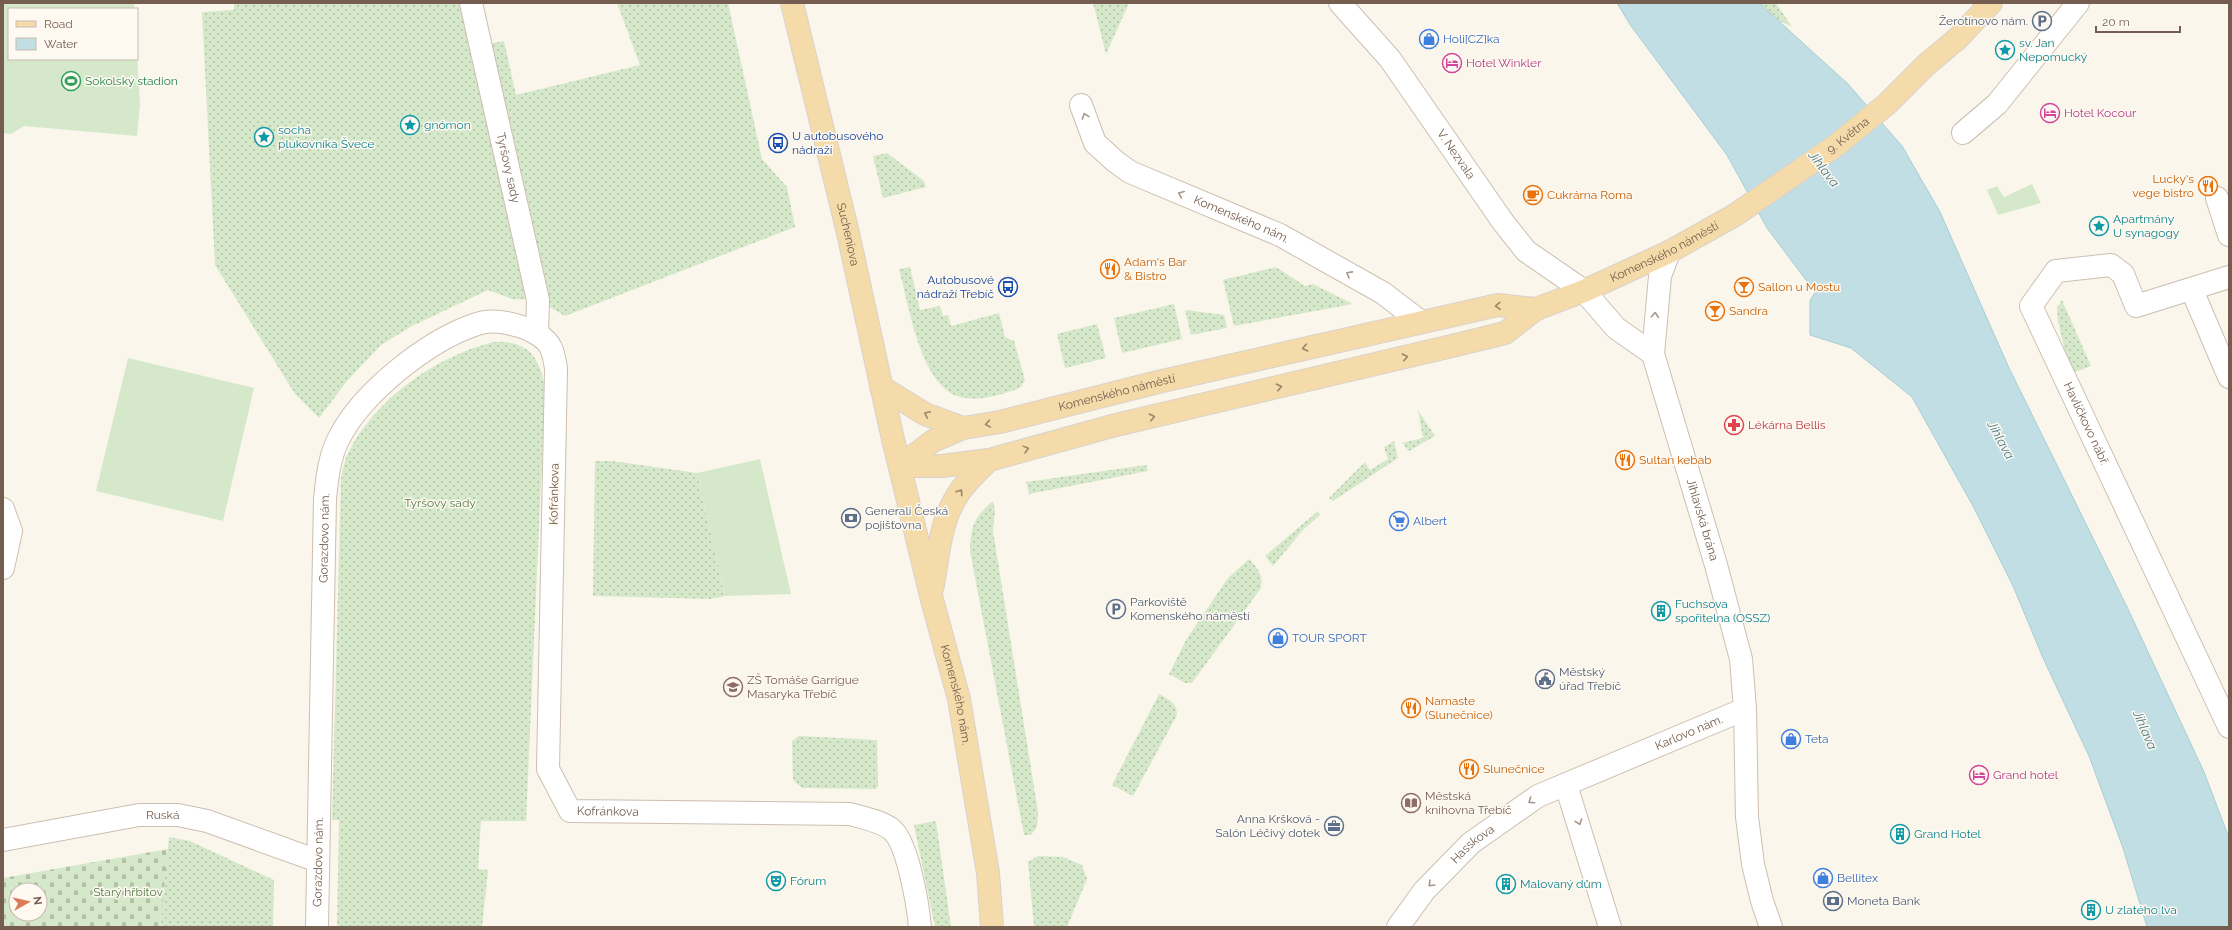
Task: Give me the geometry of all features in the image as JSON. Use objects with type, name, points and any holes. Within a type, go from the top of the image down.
[{"type":"main road","name":"Sucheniova","points":[[792,3],[848,233],[881,387],[900,466]]},
{"type":"main road","name":"9. Května","points":[[1742,210],[1834,147],[1887,104],[1926,66],[1958,38],[1987,4]]},
{"type":"main road","name":"Komenského náměstí","points":[[1584,291],[1669,252],[1742,210]]},
{"type":"main road","points":[[900,466],[942,466],[989,460],[1116,425],[1505,333],[1536,309],[1584,291]]},
{"type":"main road","points":[[1421,322],[1498,305],[1536,309]]},
{"type":"main road","name":"Komenského náměstí","points":[[900,466],[933,441],[963,428],[1000,422],[1343,339],[1421,322]]},
{"type":"main road","points":[[881,387],[925,414],[963,428]]},
{"type":"main road","points":[[931,596],[945,523],[951,505],[966,483],[989,460]]},
{"type":"main road","name":"Komenského nám.","points":[[900,466],[931,596],[959,699],[967,737],[988,873],[992,927]]},
{"type":"street","name":"Tyršovy sady","points":[[472,3],[538,300],[537,334]]},
{"type":"street","name":"V. Nezvala","points":[[1340,3],[1390,60],[1503,222],[1526,251],[1584,291]]},
{"type":"street","points":[[1963,133],[1997,104],[2078,3]]},
{"type":"street","name":"Komenského nám.","points":[[1081,105],[1095,143],[1116,162],[1130,172],[1280,235],[1383,293],[1421,322]]},
{"type":"street","points":[[2217,198],[2229,235]]},
{"type":"street","points":[[1584,291],[1616,328],[1653,354],[1660,276],[1669,252]]},
{"type":"street","name":"Havlíčkovo nábř.","points":[[2192,290],[2136,306],[2123,274],[2112,265],[2056,271],[2031,306],[2229,727]]},
{"type":"street","points":[[2229,277],[2192,290],[2229,377]]},
{"type":"street","name":"Gorazdovo nám.","points":[[317,927],[325,499],[328,475],[337,441],[371,395],[420,352],[442,339],[478,323],[506,322],[537,334],[551,348],[556,369]]},
{"type":"street","name":"Jihlavská brána","points":[[1653,354],[1716,565],[1741,659],[1745,709]]},
{"type":"street","name":"Kofránkova","points":[[556,369],[548,769],[570,811],[850,814],[872,820],[892,830],[907,858],[918,907],[920,927]]},
{"type":"street","points":[[3,509],[11,531],[3,568]]},
{"type":"street","points":[[1745,709],[1747,816],[1753,864],[1762,901],[1771,927]]},
{"type":"street","name":"Karlovo nám.","points":[[1566,785],[1745,709]]},
{"type":"street","points":[[1566,785],[1581,828],[1610,927]]},
{"type":"street","name":"Hasskova","points":[[1398,927],[1424,891],[1471,843],[1538,796],[1566,785]]},
{"type":"street","name":"Ruská","points":[[3,840],[139,815],[178,815],[207,821],[318,861]]},
{"type":"green space","name":"Sokolský stadion","points":[[3,3],[134,3],[134,8],[8,8],[8,60],[137,60],[140,104],[137,136],[24,126],[11,134],[3,133]]},
{"type":"green space","points":[[234,3],[471,3],[481,45],[504,41],[516,95],[640,65],[617,3],[728,3],[762,159],[787,187],[795,227],[565,316],[538,300],[512,299],[488,290],[412,326],[381,345],[347,381],[319,418],[295,394],[215,265],[202,12],[234,10]]},
{"type":"green space","points":[[1093,3],[1129,3],[1106,54]]},
{"type":"green space","points":[[1759,3],[1776,3],[1792,27],[1778,20]]},
{"type":"green space","points":[[887,153],[924,181],[926,187],[883,198],[873,156]]},
{"type":"green space","points":[[2032,184],[2041,203],[1998,215],[1987,190],[1997,186],[2004,197]]},
{"type":"green space","points":[[910,267],[920,310],[940,306],[943,316],[948,315],[951,326],[999,313],[1005,337],[1014,341],[1025,380],[1020,388],[991,397],[975,399],[960,397],[946,390],[935,377],[926,361],[912,322],[899,269]]},
{"type":"green space","points":[[1276,267],[1305,286],[1313,284],[1353,304],[1234,326],[1223,280]]},
{"type":"green space","points":[[2062,300],[2091,366],[2070,374],[2058,320],[2057,308]]},
{"type":"green space","points":[[1174,304],[1182,339],[1122,353],[1114,318]]},
{"type":"green space","points":[[1185,310],[1224,315],[1227,328],[1191,335]]},
{"type":"green space","points":[[1097,324],[1106,358],[1065,368],[1057,334]]},
{"type":"green space","name":"Tyršovy sady","points":[[494,342],[516,344],[531,353],[540,369],[545,391],[526,821],[481,821],[478,869],[488,870],[482,927],[337,927],[339,820],[332,820],[341,479],[345,462],[348,453],[360,433],[374,415],[409,382],[429,369],[451,358]]},
{"type":"green space","points":[[128,358],[254,388],[223,521],[96,491]]},
{"type":"green space","points":[[1418,410],[1435,436],[1409,451],[1402,443],[1423,438]]},
{"type":"green space","points":[[1394,441],[1398,458],[1333,501],[1329,498],[1365,462],[1370,470],[1388,459],[1384,447]]},
{"type":"green space","points":[[760,459],[791,594],[725,596],[697,473]]},
{"type":"green space","points":[[595,461],[612,461],[697,473],[725,596],[710,599],[593,596]]},
{"type":"green space","points":[[1146,465],[1148,471],[1029,494],[1026,482]]},
{"type":"green space","points":[[993,501],[995,511],[993,531],[1038,812],[1037,827],[1031,835],[1024,835],[970,551],[971,535],[975,523],[982,512]]},
{"type":"green space","points":[[1318,511],[1320,515],[1302,531],[1273,566],[1265,556]]},
{"type":"green space","points":[[1249,559],[1259,572],[1261,588],[1192,683],[1185,683],[1169,674],[1186,640],[1228,578]]},
{"type":"green space","points":[[1159,694],[1174,704],[1177,715],[1133,796],[1112,785]]},
{"type":"green space","points":[[799,736],[877,740],[878,786],[876,789],[802,788],[793,780],[792,741]]},
{"type":"green space","points":[[936,821],[951,927],[935,927],[914,825]]},
{"type":"green space","points":[[169,837],[190,841],[274,880],[273,927],[160,927]]},
{"type":"green space","name":"Starý hřbitov","points":[[168,849],[160,927],[3,927],[3,878]]},
{"type":"green space","points":[[1038,856],[1063,857],[1082,865],[1087,879],[1067,927],[1034,927],[1028,862]]},
{"type":"water","name":"Jihlava","points":[[1617,3],[1759,3],[1848,84],[1902,146],[1940,212],[2009,368],[2128,609],[2204,772],[2229,838],[2229,927],[2147,927],[2123,848],[2089,756],[2043,658],[2013,586],[1973,506],[1912,397],[1851,348],[1810,335],[1810,301],[1815,292],[1767,228],[1727,155],[1631,26]]},
{"type":"place","name":"Žerotínovo nám.","points":[[2042,21]]},
{"type":"place","name":"Holi[CZ]ka","points":[[1429,39]]},
{"type":"place","name":"sv. Jan Nepomucký","points":[[2005,50]]},
{"type":"place","name":"Hotel Winkler","points":[[1452,63]]},
{"type":"place","name":"Sokolský stadion","points":[[71,81]]},
{"type":"place","name":"Hotel Kocour","points":[[2050,113]]},
{"type":"place","name":"gnómon","points":[[410,125]]},
{"type":"place","name":"socha plukovníka Švece","points":[[264,137]]},
{"type":"place","name":"U autobusového nádraží","points":[[778,143]]},
{"type":"place","name":"Lucky's vege bistro","points":[[2208,186]]},
{"type":"place","name":"Cukrárna Roma","points":[[1533,195]]},
{"type":"place","name":"Apartmány U synagogy","points":[[2099,226]]},
{"type":"place","name":"Adam's Bar & Bistro","points":[[1110,269]]},
{"type":"place","name":"Autobusové nádraží Třebíč","points":[[1008,287]]},
{"type":"place","name":"Sallon u Mostu","points":[[1744,287]]},
{"type":"place","name":"Sandra","points":[[1715,311]]},
{"type":"place","name":"Lékárna Bellis","points":[[1734,425]]},
{"type":"place","name":"Sultan kebab","points":[[1625,460]]},
{"type":"place","name":"Generali Česká pojišťovna","points":[[851,518]]},
{"type":"place","name":"Albert","points":[[1399,521]]},
{"type":"place","name":"Parkoviště Komenského náměstí","points":[[1116,609]]},
{"type":"place","name":"Fuchsova spořitelna (OSSZ)","points":[[1661,611]]},
{"type":"place","name":"TOUR SPORT","points":[[1278,638]]},
{"type":"place","name":"Městský úřad Třebíč","points":[[1545,679]]},
{"type":"place","name":"ZŠ Tomáše Garrigue Masaryka Třebíč","points":[[733,687]]},
{"type":"place","name":"Namaste (Slunečnice)","points":[[1411,708]]},
{"type":"place","name":"Teta","points":[[1791,739]]},
{"type":"place","name":"Slunečnice","points":[[1469,769]]},
{"type":"place","name":"Grand hotel","points":[[1979,775]]},
{"type":"place","name":"Městská knihovna Třebíč","points":[[1411,803]]},
{"type":"place","name":"Anna Kršková - Salón Léčivý dotek","points":[[1334,826]]},
{"type":"place","name":"Grand Hotel","points":[[1900,834]]},
{"type":"place","name":"Bellitex","points":[[1823,878]]},
{"type":"place","name":"Fórum","points":[[776,881]]},
{"type":"place","name":"Malovaný dům","points":[[1506,884]]},
{"type":"place","name":"Moneta Bank","points":[[1833,901]]},
{"type":"place","name":"U zlatého lva","points":[[2091,910]]}]
